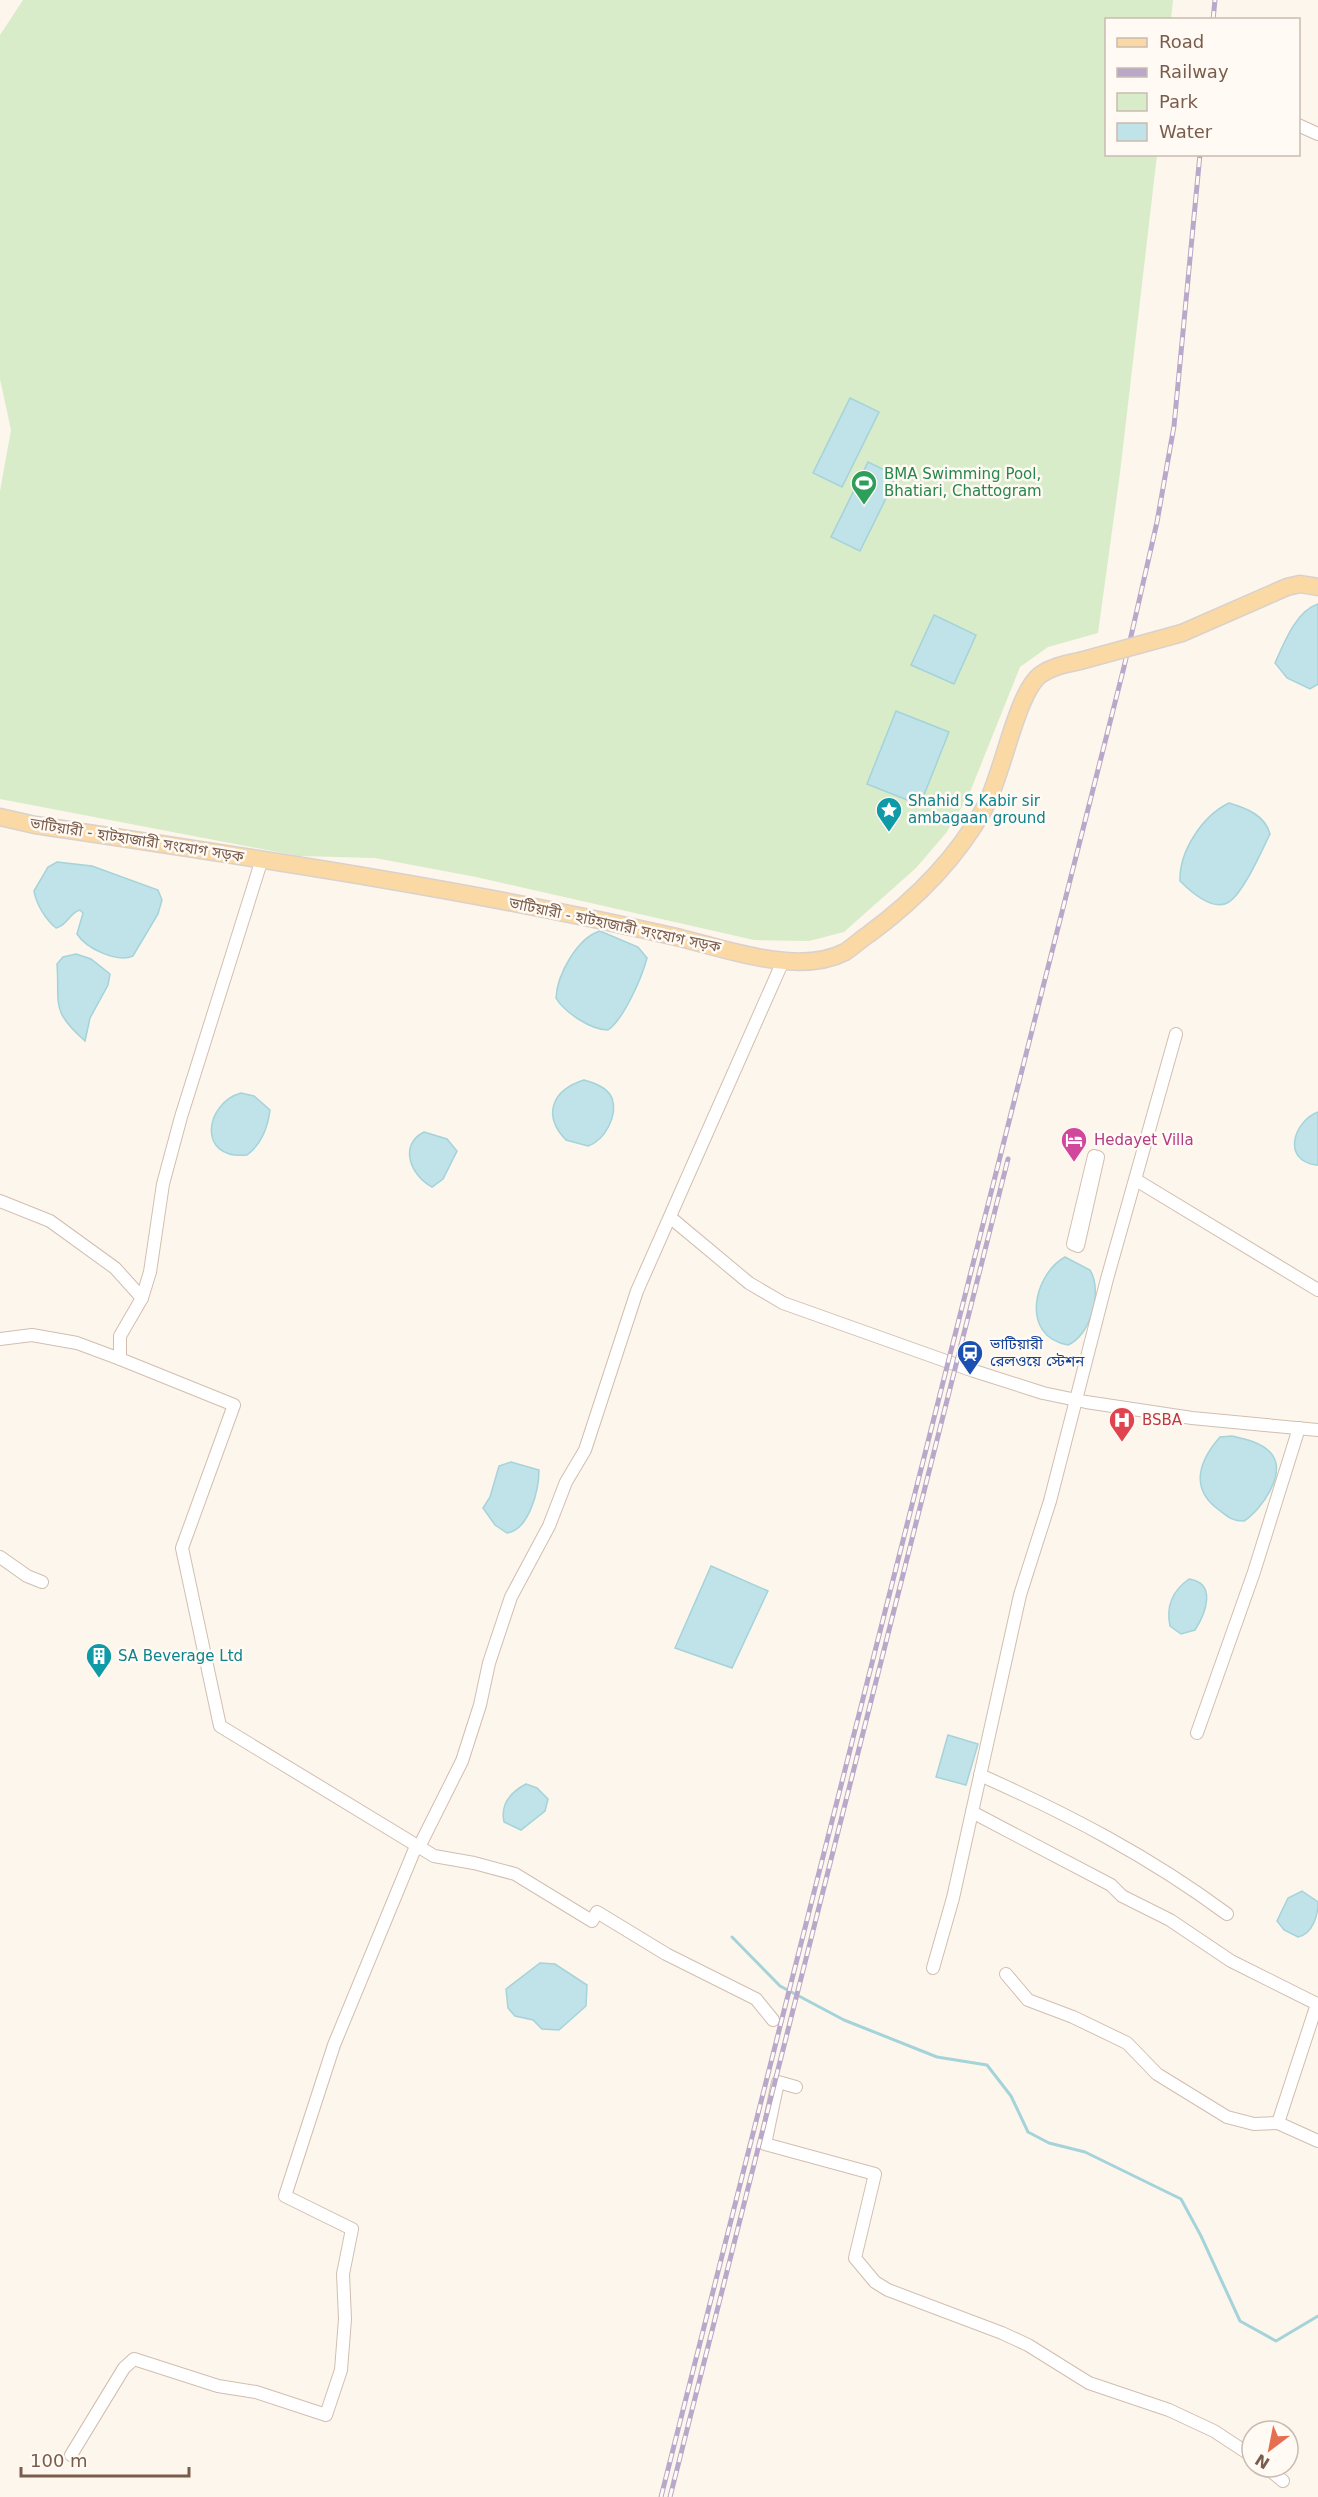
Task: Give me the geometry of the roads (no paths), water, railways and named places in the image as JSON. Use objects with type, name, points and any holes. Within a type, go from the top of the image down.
[{"type":"main road","name":"ভাটিয়ারী - হাটহাজারী সংযোগ সড়ক","points":[[0,817],[35,825],[262,859],[537,906],[783,961],[812,961],[844,952],[881,925],[930,882],[961,846],[986,806],[1019,710],[1038,677],[1058,666],[1182,633],[1287,587],[1300,584],[1318,587]]},
{"type":"street","points":[[1300,125],[1318,134]]},
{"type":"street","points":[[120,1359],[120,1336],[142,1298],[150,1272],[169,1164],[220,988],[262,859]]},
{"type":"street","points":[[71,2455],[124,2368],[134,2359],[218,2386],[256,2392],[326,2415],[341,2370],[345,2319],[343,2274],[352,2229],[285,2196],[334,2045],[414,1851],[419,1847],[462,1761],[480,1705],[489,1664],[511,1597],[549,1526],[566,1482],[585,1450],[621,1333],[783,961]]},
{"type":"street","points":[[933,1968],[953,1898],[1020,1595],[1050,1501],[1075,1400],[1176,1034]]},
{"type":"street","points":[[1094,1156],[1098,1157],[1078,1246],[1073,1245],[1094,1156]]},
{"type":"street","points":[[1136,1180],[1318,1290]]},
{"type":"street","points":[[0,1201],[50,1221],[115,1269],[142,1298]]},
{"type":"street","points":[[671,1218],[749,1283],[783,1303],[956,1365],[1043,1393],[1075,1400],[1192,1418],[1318,1430]]},
{"type":"street","points":[[0,1340],[32,1335],[77,1343],[234,1406],[182,1548],[220,1726],[434,1856],[474,1863],[515,1875],[592,1921],[597,1912],[666,1954],[756,1999],[773,2020]]},
{"type":"street","points":[[1197,1733],[1254,1572],[1299,1428]]},
{"type":"street","points":[[0,1557],[27,1576],[42,1582]]},
{"type":"street","points":[[980,1775],[1049,1806],[1105,1835],[1179,1878],[1227,1914]]},
{"type":"street","points":[[972,1812],[1111,1885],[1122,1896],[1170,1920],[1232,1961],[1317,2004],[1278,2122]]},
{"type":"street","points":[[1006,1974],[1028,2000],[1073,2017],[1127,2043],[1157,2074],[1227,2117],[1254,2124],[1278,2122],[1318,2141]]},
{"type":"street","points":[[796,2087],[778,2082],[765,2144],[875,2174],[855,2258],[875,2282],[888,2290],[1011,2337],[1089,2383],[1169,2410],[1214,2431],[1240,2448]]},
{"type":"water","points":[[850,398],[879,412],[842,487],[813,473]]},
{"type":"water","name":"BMA Swimming Pool, Bhatiari, Chattogram","points":[[868,462],[897,476],[860,551],[831,537]]},
{"type":"water","points":[[1318,604],[1318,684],[1310,689],[1287,678],[1275,663],[1297,620],[1303,613]]},
{"type":"water","points":[[934,615],[976,635],[954,684],[911,665]]},
{"type":"water","points":[[896,711],[949,732],[920,805],[867,784]]},
{"type":"water","points":[[1229,803],[1259,817],[1268,827],[1270,834],[1235,897],[1229,902],[1216,904],[1202,899],[1180,881],[1181,870],[1188,847],[1201,826]]},
{"type":"water","points":[[57,862],[92,866],[158,890],[162,900],[158,914],[133,956],[126,958],[110,956],[94,949],[81,939],[77,934],[83,913],[80,910],[56,928],[49,921],[39,906],[34,891],[48,867]]},
{"type":"water","points":[[600,931],[638,947],[647,958],[637,986],[626,1007],[608,1030],[594,1027],[579,1019],[565,1009],[556,998],[564,969],[576,949]]},
{"type":"water","points":[[76,954],[91,959],[110,974],[108,985],[90,1018],[85,1041],[66,1022],[58,998],[57,964],[63,957]]},
{"type":"water","points":[[584,1080],[604,1088],[612,1098],[613,1105],[612,1120],[605,1133],[588,1146],[566,1140],[554,1121],[553,1113],[554,1104],[564,1090]]},
{"type":"water","points":[[241,1093],[254,1096],[270,1110],[263,1135],[247,1155],[231,1154],[219,1149],[213,1140],[211,1130],[220,1108],[229,1099]]},
{"type":"water","points":[[1318,1112],[1318,1165],[1316,1165],[1305,1162],[1298,1156],[1295,1140],[1303,1123]]},
{"type":"water","points":[[424,1132],[447,1139],[457,1151],[443,1179],[432,1187],[418,1176],[410,1160],[411,1145]]},
{"type":"water","points":[[1065,1257],[1090,1270],[1095,1289],[1095,1300],[1088,1322],[1083,1332],[1068,1345],[1053,1339],[1042,1330],[1037,1318],[1036,1304],[1039,1290],[1046,1277],[1054,1265]]},
{"type":"water","points":[[1232,1436],[1262,1446],[1275,1460],[1275,1480],[1265,1500],[1244,1521],[1228,1517],[1219,1510],[1210,1502],[1201,1484],[1202,1466],[1212,1446],[1220,1437]]},
{"type":"water","points":[[511,1462],[539,1470],[535,1498],[527,1517],[515,1530],[507,1533],[495,1525],[483,1508],[490,1497],[499,1466]]},
{"type":"water","points":[[711,1566],[768,1591],[732,1668],[675,1648]]},
{"type":"water","points":[[1189,1579],[1203,1586],[1207,1600],[1203,1615],[1195,1630],[1181,1634],[1170,1626],[1169,1612],[1174,1594]]},
{"type":"water","points":[[948,1735],[978,1744],[966,1785],[936,1777]]},
{"type":"water","points":[[526,1784],[537,1788],[548,1799],[545,1811],[521,1830],[504,1822],[503,1816],[508,1799]]},
{"type":"water","points":[[1302,1891],[1318,1902],[1318,1907],[1311,1928],[1298,1937],[1284,1930],[1277,1921],[1288,1898]]},
{"type":"water","points":[[540,1963],[555,1964],[587,1985],[586,2006],[559,2030],[542,2029],[533,2020],[515,2016],[508,2008],[506,1989]]},
{"type":"waterway","points":[[732,1937],[780,1986],[844,2020],[937,2057],[987,2065],[1011,2096],[1028,2132],[1049,2143],[1085,2152],[1181,2199],[1201,2236],[1240,2321],[1276,2341],[1318,2316]]},
{"type":"railway","points":[[1213,18],[1215,0]]},
{"type":"railway","points":[[661,2497],[1124,667],[1157,522],[1174,426],[1200,156]]},
{"type":"railway","points":[[670,2497],[1008,1159]]},
{"type":"place","name":"BMA Swimming Pool, Bhatiari, Chattogram","points":[[864,506]]},
{"type":"place","name":"Shahid S Kabir sir ambagaan ground","points":[[889,833]]},
{"type":"place","name":"Hedayet Villa","points":[[1074,1163]]},
{"type":"place","name":"ভাটিয়ারী রেলওয়ে স্টেশন","points":[[970,1376]]},
{"type":"place","name":"BSBA","points":[[1122,1443]]},
{"type":"place","name":"SA Beverage Ltd","points":[[99,1679]]}]
